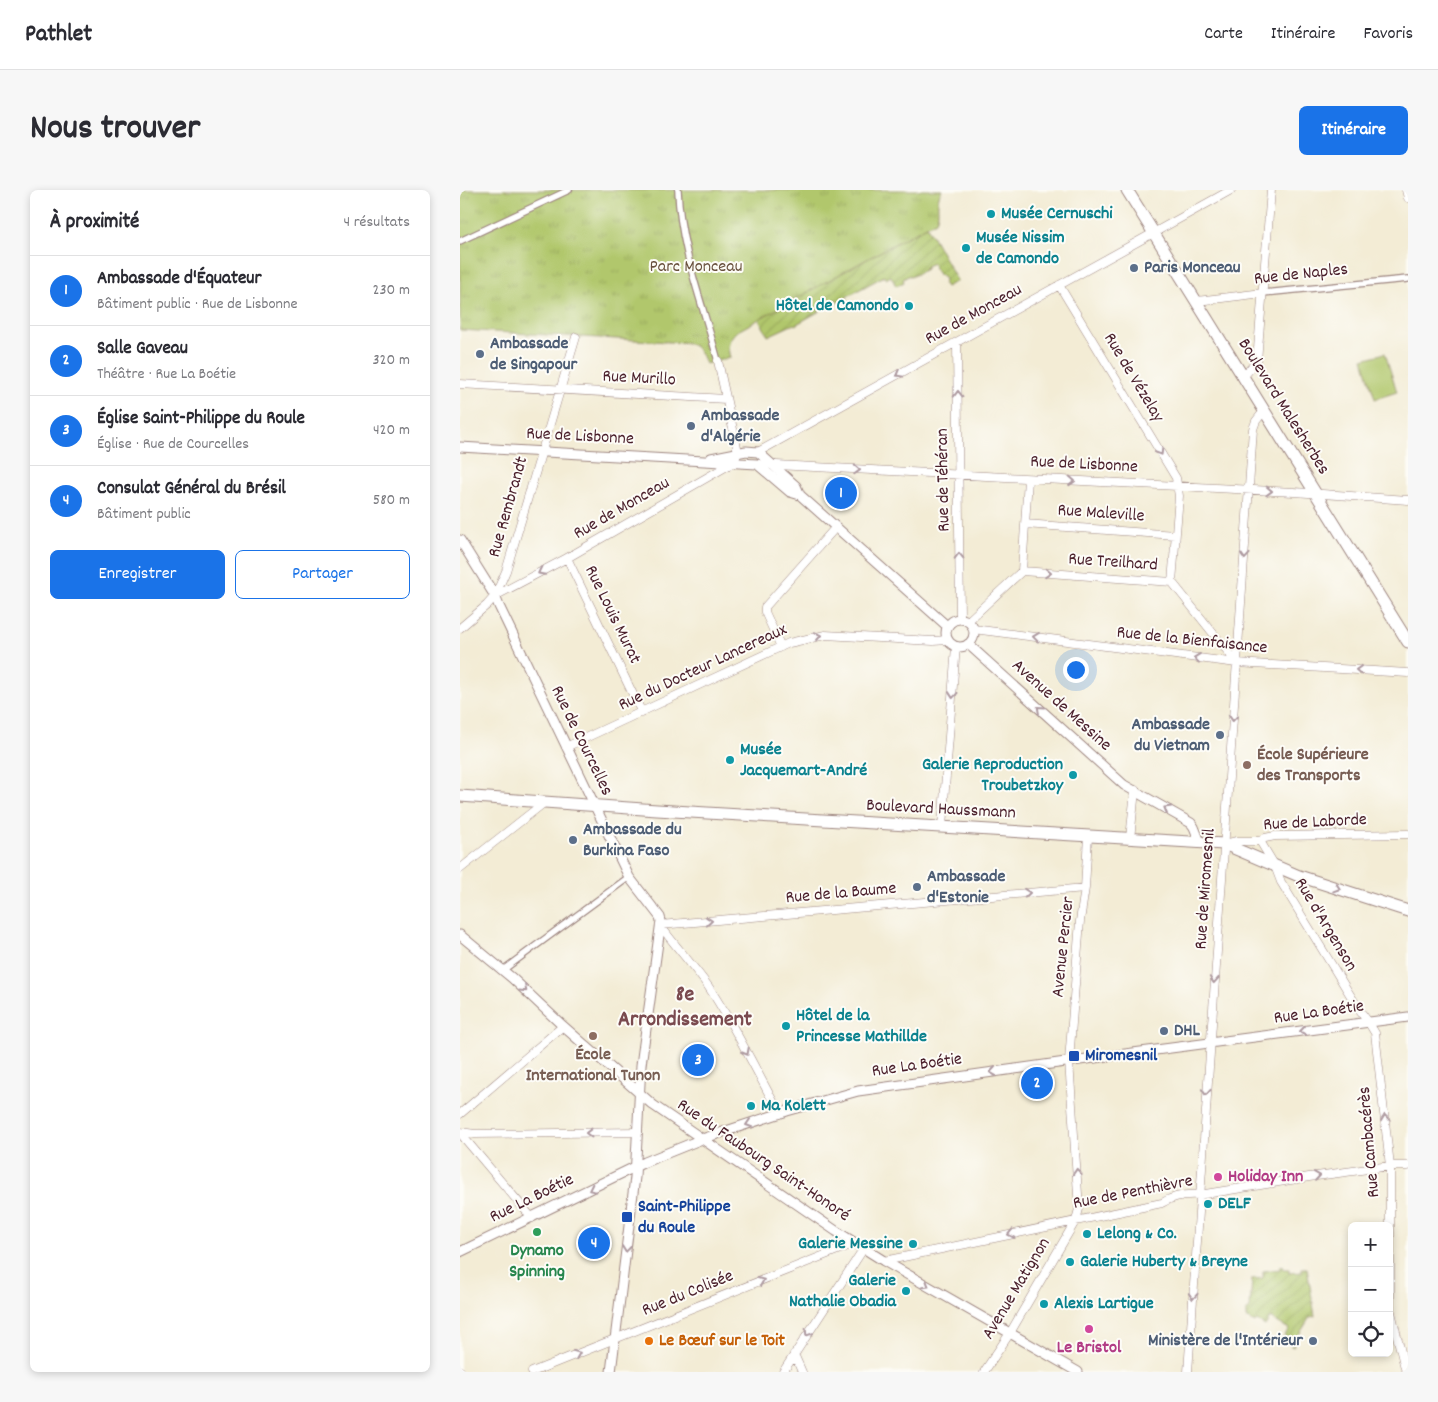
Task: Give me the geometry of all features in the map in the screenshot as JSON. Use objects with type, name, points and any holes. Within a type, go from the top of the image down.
[{"type":"main road","name":"Boulevard Malesherbes","points":[[1127,190],[1408,642]]},
{"type":"main road","name":"Boulevard Haussmann","points":[[460,796],[1224,844],[1299,876],[1408,911]]},
{"type":"street","points":[[460,241],[569,190]]},
{"type":"street","points":[[678,190],[682,231],[697,292],[718,361],[738,452],[734,462]]},
{"type":"street","name":"Rue de Monceau","points":[[758,452],[1231,190]]},
{"type":"street","points":[[1243,377],[1257,361],[1271,190]]},
{"type":"street","points":[[1406,190],[1408,198]]},
{"type":"street","name":"Rue de Naples","points":[[1197,301],[1408,279]]},
{"type":"street","name":"Rue de Vézelay","points":[[1059,285],[1176,478],[1178,487]]},
{"type":"street","name":"Rue Rembrandt","points":[[495,596],[506,571],[576,337]]},
{"type":"street","name":"Rue de Téhéran","points":[[957,342],[958,475],[967,623]]},
{"type":"street","name":"Rue Murillo","points":[[460,384],[726,399]]},
{"type":"street","name":"Rue de Miromesnil","points":[[1188,1372],[1253,429],[1256,421],[1264,411]]},
{"type":"street","name":"Rue de Lisbonne","points":[[460,447],[541,450],[772,465],[1408,500]]},
{"type":"street","name":"Rue de Lisbonne","points":[[698,460],[738,452],[758,452]]},
{"type":"street","points":[[758,452],[796,486],[800,495],[947,626]]},
{"type":"street","name":"Rue de Monceau","points":[[495,596],[567,558],[734,462]]},
{"type":"street","points":[[757,464],[790,492],[800,495]]},
{"type":"street","points":[[967,623],[1022,571],[1028,478]]},
{"type":"street","points":[[1172,582],[1179,496],[1178,487]]},
{"type":"street","name":"Rue Maleville","points":[[1025,524],[1175,534]]},
{"type":"street","points":[[781,647],[765,612],[765,607],[836,527]]},
{"type":"street","name":"Rue de Courcelles","points":[[460,540],[495,596],[629,877],[660,917],[660,925],[673,944],[707,985],[738,1036],[780,1114]]},
{"type":"street","name":"Rue Louis Murat","points":[[567,558],[642,713]]},
{"type":"street","name":"Rue Treilhard","points":[[1022,571],[1172,582],[1237,664]]},
{"type":"street","points":[[460,628],[495,596]]},
{"type":"street","points":[[952,621],[967,623],[973,638],[968,644],[956,646],[948,640],[946,634],[947,626],[952,621]]},
{"type":"street","name":"Rue de la Bienfaisance","points":[[967,623],[1237,664],[1408,673]]},
{"type":"street","name":"Rue du Docteur Lancereaux","points":[[566,747],[789,643],[826,635],[933,641],[948,640]]},
{"type":"street","name":"Avenue de Messine","points":[[968,644],[1124,785],[1191,823],[1200,842]]},
{"type":"street","points":[[942,827],[956,646]]},
{"type":"street","points":[[1130,839],[1135,790]]},
{"type":"street","points":[[460,869],[545,802]]},
{"type":"street","name":"Rue de Laborde","points":[[1224,844],[1237,841],[1260,841],[1275,836],[1408,834]]},
{"type":"street","name":"Avenue Percier","points":[[1076,1220],[1079,1209],[1069,1062],[1088,836]]},
{"type":"street","name":"Rue d'Argenson","points":[[1260,841],[1275,866],[1281,882],[1360,1011],[1369,1022]]},
{"type":"street","points":[[503,970],[629,877]]},
{"type":"street","name":"Rue de la Baume","points":[[660,925],[1085,888]]},
{"type":"street","points":[[611,1372],[635,1166],[641,1065],[660,925]]},
{"type":"street","name":"Rue du Faubourg Saint-Honoré","points":[[460,935],[503,970],[652,1105],[836,1231],[884,1261],[1078,1372]]},
{"type":"street","name":"Rue La Boétie","points":[[460,1252],[635,1166],[702,1139],[858,1091],[1408,1017]]},
{"type":"street","name":"Rue Cambacérès","points":[[1369,1022],[1375,1034],[1390,1166],[1390,1308],[1404,1352],[1406,1372]]},
{"type":"street","points":[[460,1114],[563,1026]]},
{"type":"street","points":[[460,1133],[638,1132]]},
{"type":"street","points":[[460,1133],[532,1218]]},
{"type":"street","name":"Rue de Penthièvre","points":[[884,1261],[1162,1202],[1170,1198],[1390,1166],[1408,1166]]},
{"type":"street","name":"Avenue Matignon","points":[[984,1372],[1010,1333],[1076,1220]]},
{"type":"street","points":[[783,1372],[860,1246]]},
{"type":"street","name":"Rue du Colisée","points":[[532,1372],[860,1246]]},
{"type":"street","points":[[794,1354],[802,1372]]},
{"type":"green space","name":"Parc Monceau","points":[[460,190],[942,190],[938,198],[936,221],[736,332],[731,337],[729,344],[730,358],[705,364],[699,350],[687,343],[460,330]]},
{"type":"green space","points":[[927,226],[957,281],[946,287],[943,283],[945,280],[943,276],[939,275],[932,263],[925,267],[926,269],[903,279],[904,282],[896,286],[891,276],[886,279],[884,276],[846,297],[848,300],[840,305],[836,299],[819,308],[820,311],[795,325],[768,336],[759,319]]},
{"type":"green space","points":[[1385,353],[1397,392],[1375,399],[1363,359]]},
{"type":"green space","points":[[1280,1266],[1283,1266],[1284,1269],[1289,1269],[1289,1273],[1302,1272],[1302,1268],[1307,1268],[1315,1316],[1310,1317],[1293,1347],[1291,1343],[1283,1338],[1289,1329],[1270,1318],[1265,1326],[1257,1321],[1255,1323],[1246,1318],[1246,1312],[1250,1309],[1252,1279],[1263,1278],[1263,1271],[1280,1269]]},
{"type":"place","name":"Musée Cernuschi","points":[[991,214]]},
{"type":"place","name":"Musée Nissim de Camondo","points":[[966,248]]},
{"type":"place","name":"Paris Monceau","points":[[1134,268]]},
{"type":"place","name":"Hôtel de Camondo","points":[[909,306]]},
{"type":"place","name":"Ambassade de Singapour","points":[[480,354]]},
{"type":"place","name":"Ambassade d'Algérie","points":[[691,426]]},
{"type":"place","name":"Ambassade d'Équateur","points":[[841,493]]},
{"type":"place","name":"Ambassade du Vietnam","points":[[1220,735]]},
{"type":"place","name":"Musée Jacquemart-André","points":[[730,760]]},
{"type":"place","name":"École Supérieure des Transports","points":[[1247,765]]},
{"type":"place","name":"Galerie Reproduction Troubetzkoy","points":[[1073,775]]},
{"type":"place","name":"Ambassade du Burkina Faso","points":[[573,840]]},
{"type":"place","name":"Ambassade d'Estonie","points":[[917,887]]},
{"type":"place","name":"Hôtel de la Princesse Mathillde","points":[[786,1026]]},
{"type":"place","name":"DHL","points":[[1164,1031]]},
{"type":"place","name":"École International Tunon","points":[[593,1036]]},
{"type":"place","name":"Miromesnil","points":[[1074,1056]]},
{"type":"place","name":"Église Saint-Philippe du Roule","points":[[698,1060]]},
{"type":"place","name":"Salle Gaveau","points":[[1037,1083]]},
{"type":"place","name":"Ma Kolett","points":[[751,1106]]},
{"type":"place","name":"Holiday Inn","points":[[1218,1177]]},
{"type":"place","name":"DELF","points":[[1208,1204]]},
{"type":"place","name":"Saint-Philippe du Roule","points":[[627,1217]]},
{"type":"place","name":"Dynamo Spinning","points":[[537,1232]]},
{"type":"place","name":"Lelong & Co.","points":[[1087,1234]]},
{"type":"place","name":"Consulat Général du Brésil","points":[[594,1243]]},
{"type":"place","name":"Galerie Messine","points":[[913,1244]]},
{"type":"place","name":"Galerie Huberty & Breyne","points":[[1070,1262]]},
{"type":"place","name":"Galerie Nathalie Obadia","points":[[906,1291]]},
{"type":"place","name":"Alexis Lartigue","points":[[1044,1304]]},
{"type":"place","name":"Le Bristol","points":[[1089,1329]]},
{"type":"place","name":"Le Bœuf sur le Toit","points":[[649,1341]]},
{"type":"place","name":"Ministère de l'Intérieur","points":[[1313,1341]]},
{"type":"district","name":"8e Arrondissement","points":[[685,1008]]}]
